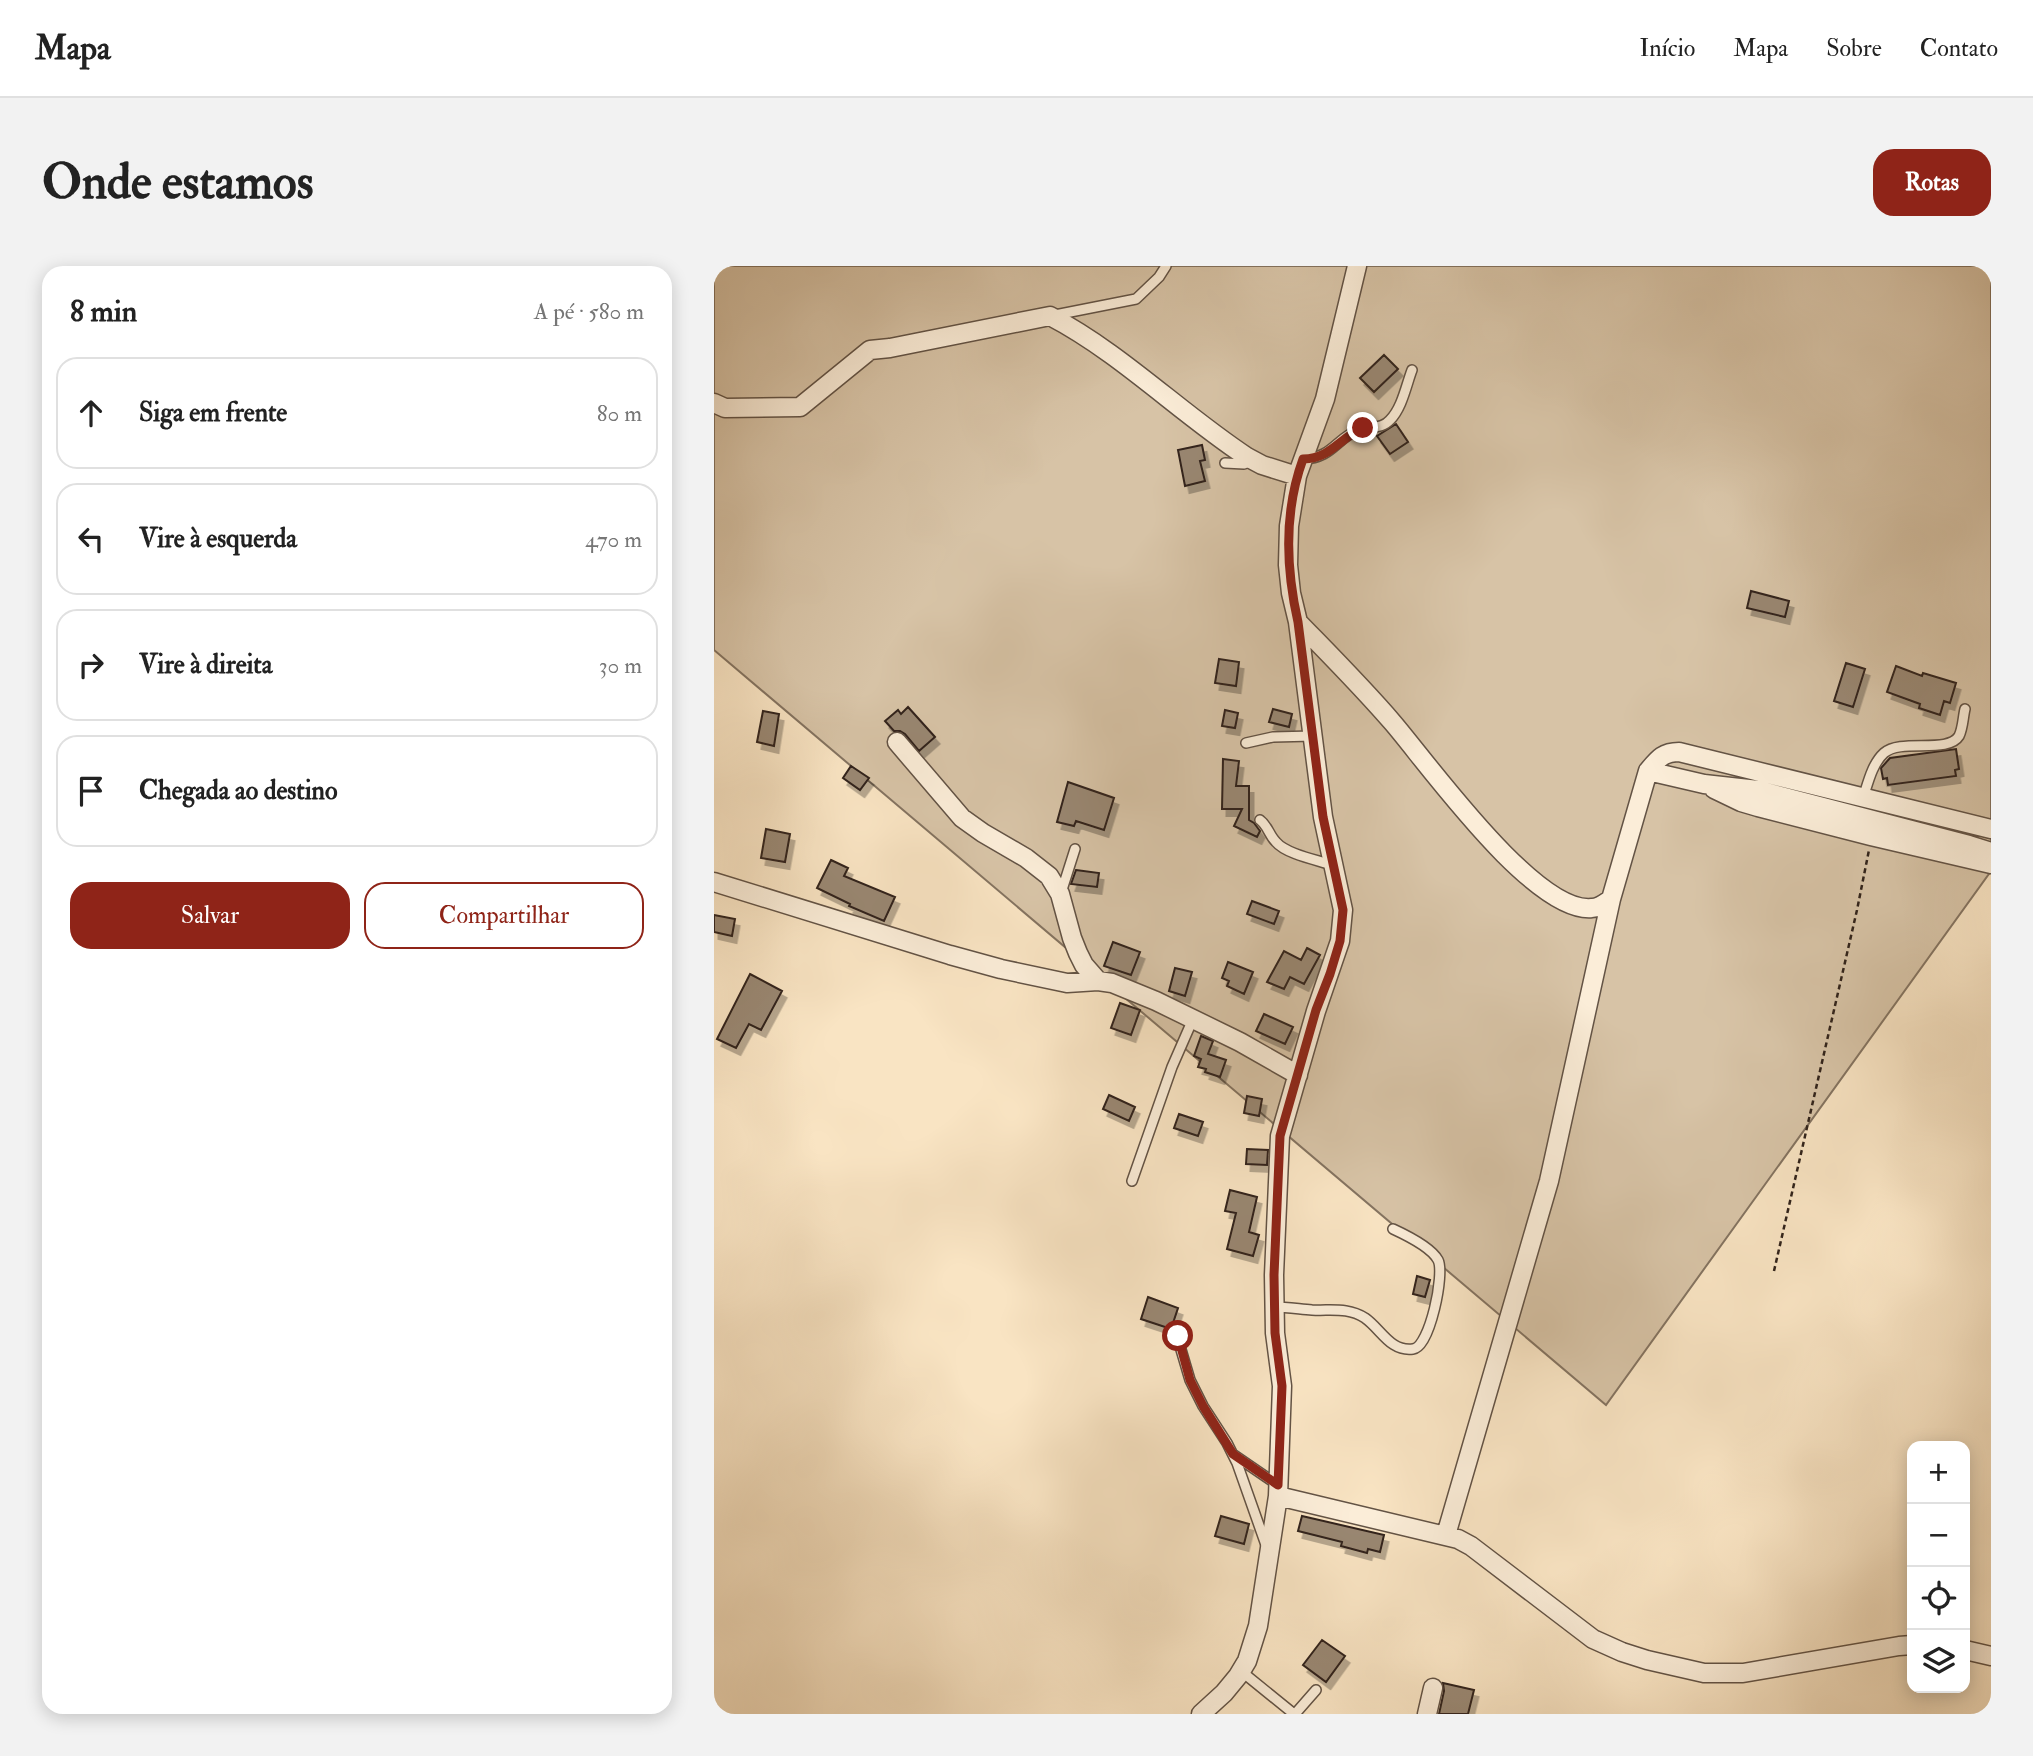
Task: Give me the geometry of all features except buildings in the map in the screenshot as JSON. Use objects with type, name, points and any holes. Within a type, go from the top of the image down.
[{"type":"street","points":[[1201,1714],[1224,1693],[1241,1671],[1258,1626],[1278,1490],[1282,1386],[1274,1307],[1280,1136],[1316,1010],[1340,941],[1343,910],[1323,817],[1288,565],[1289,526],[1300,468],[1325,399],[1357,266]]},
{"type":"street","points":[[714,403],[724,408],[800,407],[870,350],[1050,316],[1093,342],[1254,461],[1262,465],[1300,468]]},
{"type":"street","points":[[1298,622],[1366,693],[1486,835],[1520,870],[1572,905],[1591,908],[1611,899]]},
{"type":"street","points":[[897,742],[962,818],[1040,867],[1049,876],[1060,894],[1072,938],[1084,964],[1098,981]]},
{"type":"street","points":[[1446,1535],[1549,1181],[1611,899],[1648,771],[1661,755],[1679,752],[1991,829]]},
{"type":"street","points":[[1648,771],[1704,784],[1758,790],[1991,852]]},
{"type":"street","points":[[1704,784],[1741,802],[1991,864]]},
{"type":"street","points":[[714,882],[1001,969],[1067,984],[1098,981],[1126,988],[1240,1042],[1298,1075]]},
{"type":"street","points":[[1278,1490],[1446,1535],[1471,1546],[1594,1639],[1647,1660],[1703,1672],[1743,1673],[1907,1645]]},
{"type":"street","points":[[1970,1651],[1991,1656]]},
{"type":"street","points":[[1427,1714],[1433,1688]]},
{"type":"lane","points":[[1050,316],[1136,299],[1159,277],[1166,266]]},
{"type":"lane","points":[[1300,468],[1321,457],[1355,431],[1383,426],[1389,422],[1394,416],[1412,370]]},
{"type":"lane","points":[[1225,463],[1244,464],[1254,461]]},
{"type":"lane","points":[[1863,798],[1871,773],[1883,755],[1897,747],[1950,743],[1959,734],[1965,709]]},
{"type":"lane","points":[[1246,743],[1273,737],[1313,736]]},
{"type":"lane","points":[[1260,820],[1278,845],[1334,866]]},
{"type":"lane","points":[[1060,894],[1075,849]]},
{"type":"lane","points":[[1132,1181],[1172,1067],[1193,1019]]},
{"type":"lane","points":[[1274,1307],[1348,1311],[1364,1317],[1395,1346],[1418,1348],[1429,1328],[1441,1274],[1438,1259],[1394,1229]]},
{"type":"lane","points":[[1178,1336],[1190,1380],[1233,1454],[1269,1553]]},
{"type":"lane","points":[[1233,1454],[1278,1490]]},
{"type":"lane","points":[[1241,1671],[1295,1714],[1316,1689]]},
{"type":"path","points":[[1774,1270],[1854,923],[1871,836]]},
{"type":"shaded area","points":[[714,266],[1991,266],[1991,871],[1606,1405],[714,650]]},
{"type":"route","points":[[1178,1336],[1190,1380],[1233,1454],[1278,1485],[1282,1386],[1275,1333],[1274,1275],[1280,1136],[1316,1010],[1340,941],[1343,910],[1323,817],[1298,622],[1291,593],[1288,565],[1289,526],[1297,476],[1303,459],[1321,457],[1363,428]]}]
